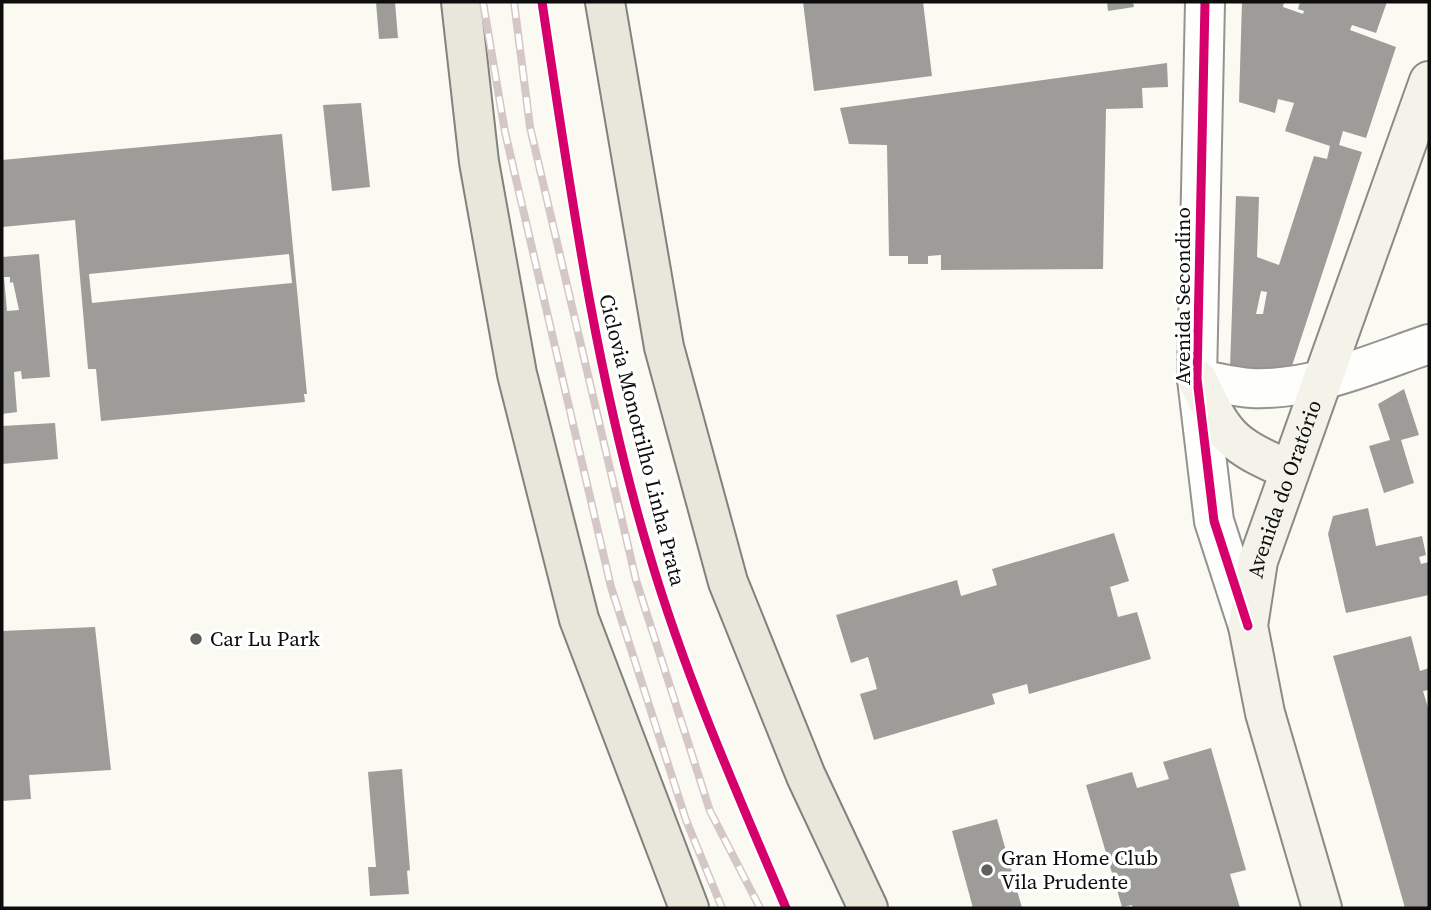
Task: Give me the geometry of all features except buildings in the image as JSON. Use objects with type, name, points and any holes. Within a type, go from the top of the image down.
[{"type":"main road","points":[[461,2],[479,162],[520,387],[579,620],[689,908]]},
{"type":"main road","points":[[605,2],[664,347],[728,582],[806,776],[867,908]]},
{"type":"main road","name":"Avenida do Oratório","points":[[1322,908],[1265,713],[1248,626],[1258,561],[1429,80]]},
{"type":"main road","points":[[1198,379],[1220,425],[1245,450],[1289,470]]},
{"type":"street","name":"Avenida Secondino","points":[[1205,2],[1198,379],[1214,521],[1248,626]]},
{"type":"street","points":[[1198,379],[1250,388],[1289,387],[1429,344]]},
{"type":"railway","points":[[483,2],[505,132],[611,587],[686,820],[722,908]]},
{"type":"railway","points":[[514,2],[530,127],[636,580],[710,811],[760,908]]},
{"type":"cycle path","name":"Ciclovia Monotrilho Linha Prata","points":[[542,2],[586,279],[613,417],[630,485],[663,598],[695,688],[786,908]]},
{"type":"cycle path","points":[[1205,2],[1197,379],[1214,521],[1248,626]]},
{"type":"place","name":"Car Lu Park","points":[[196,639]]},
{"type":"place","name":"Gran Home Club Vila Prudente","points":[[987,870]]}]
